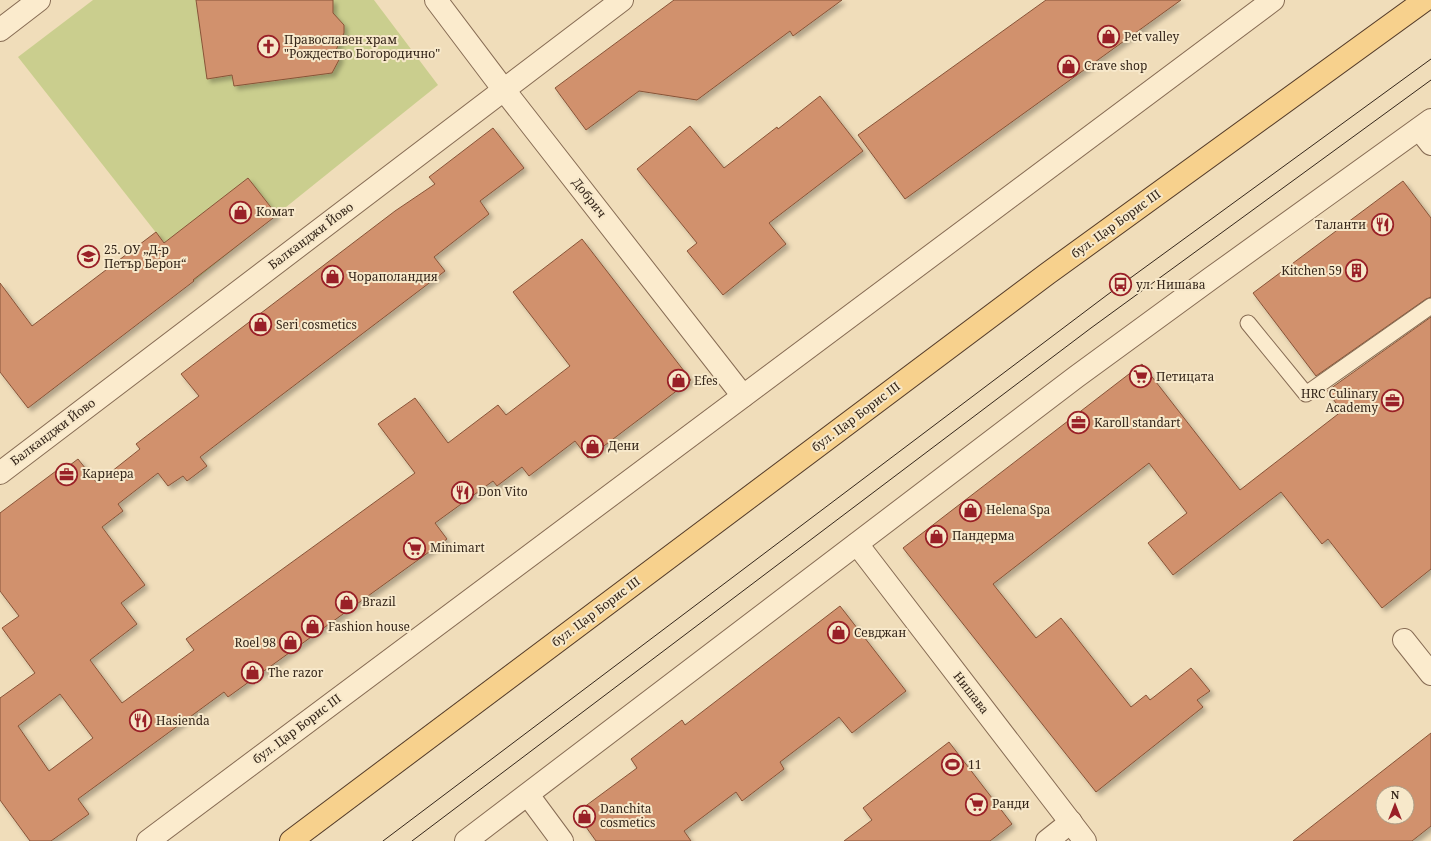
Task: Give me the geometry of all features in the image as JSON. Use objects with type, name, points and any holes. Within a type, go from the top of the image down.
[{"type":"main road","name":"бул. Цар Борис III","points":[[291,841],[1047,274],[1425,0]]},
{"type":"street","points":[[0,30],[39,0]]},
{"type":"street","name":"Добрич","points":[[436,0],[504,90],[743,396]]},
{"type":"street","name":"Балканджи Йово","points":[[0,473],[622,0]]},
{"type":"street","name":"бул. Цар Борис III","points":[[148,841],[1273,0]]},
{"type":"street","points":[[466,841],[1076,377],[1210,279],[1427,131]]},
{"type":"street","name":"Нишава","points":[[857,544],[1085,841]]},
{"type":"street","points":[[1404,640],[1431,674]]},
{"type":"street","points":[[528,794],[562,841]]},
{"type":"street","points":[[1047,841],[1071,822]]},
{"type":"lane","points":[[1248,323],[1306,394],[1431,306]]},
{"type":"green space","points":[[93,0],[374,0],[438,85],[194,281],[18,57]]},
{"type":"building","name":"Православен храм \"Рождество Богородично\"","points":[[196,0],[333,0],[333,13],[344,25],[344,33],[336,50],[340,58],[332,73],[234,86],[232,75],[207,79]]},
{"type":"building","points":[[674,0],[842,0],[793,36],[790,31],[697,100],[639,91],[586,130],[555,88]]},
{"type":"building","points":[[1046,0],[1181,0],[905,199],[858,135]]},
{"type":"building","points":[[820,96],[863,151],[769,223],[786,244],[723,295],[687,251],[697,243],[637,169],[690,126],[724,168]]},
{"type":"building","points":[[493,128],[524,168],[480,201],[489,214],[434,257],[445,271],[200,457],[207,466],[187,481],[183,476],[168,486],[158,473],[118,504],[123,511],[102,527],[145,585],[121,603],[137,624],[90,660],[122,703],[194,650],[186,639],[415,473],[378,424],[415,398],[448,443],[498,405],[506,415],[570,366],[513,292],[582,239],[691,380],[588,458],[575,441],[529,476],[522,467],[497,486],[493,481],[435,523],[447,539],[228,697],[224,692],[78,799],[89,814],[51,841],[30,841],[0,800],[0,698],[35,673],[2,628],[19,616],[0,591],[0,513],[60,468],[62,471],[78,459],[97,483],[140,449],[136,444],[199,396],[181,374],[395,211],[435,184],[429,177]],"holes":[[[60,694],[93,738],[49,771],[18,726]]]},
{"type":"building","points":[[248,178],[277,215],[193,280],[194,281],[28,408],[0,372],[0,283],[32,326],[156,232],[164,243]]},
{"type":"building","name":"Kitchen 59","points":[[1403,181],[1431,218],[1431,297],[1316,376],[1253,293]]},
{"type":"building","points":[[1431,317],[1431,569],[1382,608],[1328,539],[1322,544],[1281,492],[1173,575],[1148,543],[1187,513],[1149,463],[993,584],[1036,638],[1061,618],[1131,707],[1146,695],[1150,700],[1191,668],[1210,691],[1197,700],[1203,707],[1096,792],[903,548],[1142,364],[1240,490],[1342,411],[1327,391]]},
{"type":"building","points":[[840,606],[906,691],[852,733],[839,717],[780,762],[784,769],[742,801],[736,792],[684,831],[691,841],[596,841],[576,813],[637,768],[631,759],[682,720],[685,725]]},
{"type":"building","points":[[1431,733],[1431,826],[1412,841],[1293,841]]},
{"type":"building","points":[[949,742],[1012,824],[990,841],[844,841],[872,820],[863,808]]},
{"type":"tram line","points":[[383,841],[1107,295],[1431,59]]},
{"type":"tram line","points":[[412,841],[1091,328],[1431,80]]},
{"type":"place","name":"Pet valley","points":[[1109,37]]},
{"type":"place","name":"Православен храм \"Рождество Богородично\"","points":[[268,47]]},
{"type":"place","name":"Crave shop","points":[[1069,66]]},
{"type":"place","name":"Комат","points":[[240,212]]},
{"type":"place","name":"Таланти","points":[[1382,225]]},
{"type":"place","name":"25. ОУ „Д-р Петър Берон“","points":[[88,257]]},
{"type":"place","name":"Kitchen 59","points":[[1357,271]]},
{"type":"place","name":"Чораполандия","points":[[332,277]]},
{"type":"place","name":"ул. Нишава","points":[[1121,285]]},
{"type":"place","name":"Seri cosmetics","points":[[260,325]]},
{"type":"place","name":"Петицата","points":[[1141,377]]},
{"type":"place","name":"Efes","points":[[678,381]]},
{"type":"place","name":"HRC Culinary Academy","points":[[1393,401]]},
{"type":"place","name":"Karoll standart","points":[[1078,423]]},
{"type":"place","name":"Дени","points":[[592,446]]},
{"type":"place","name":"Кариера","points":[[67,474]]},
{"type":"place","name":"Don Vito","points":[[462,492]]},
{"type":"place","name":"Helena Spa","points":[[970,510]]},
{"type":"place","name":"Пандерма","points":[[936,536]]},
{"type":"place","name":"Minimart","points":[[415,548]]},
{"type":"place","name":"Brazil","points":[[346,602]]},
{"type":"place","name":"Fashion house","points":[[313,627]]},
{"type":"place","name":"Севджан","points":[[839,633]]},
{"type":"place","name":"Roel 98","points":[[291,643]]},
{"type":"place","name":"The razor","points":[[252,673]]},
{"type":"place","name":"Hasienda","points":[[140,721]]},
{"type":"place","name":"11","points":[[952,765]]},
{"type":"place","name":"Ранди","points":[[977,804]]},
{"type":"place","name":"Danchita cosmetics","points":[[584,816]]}]
